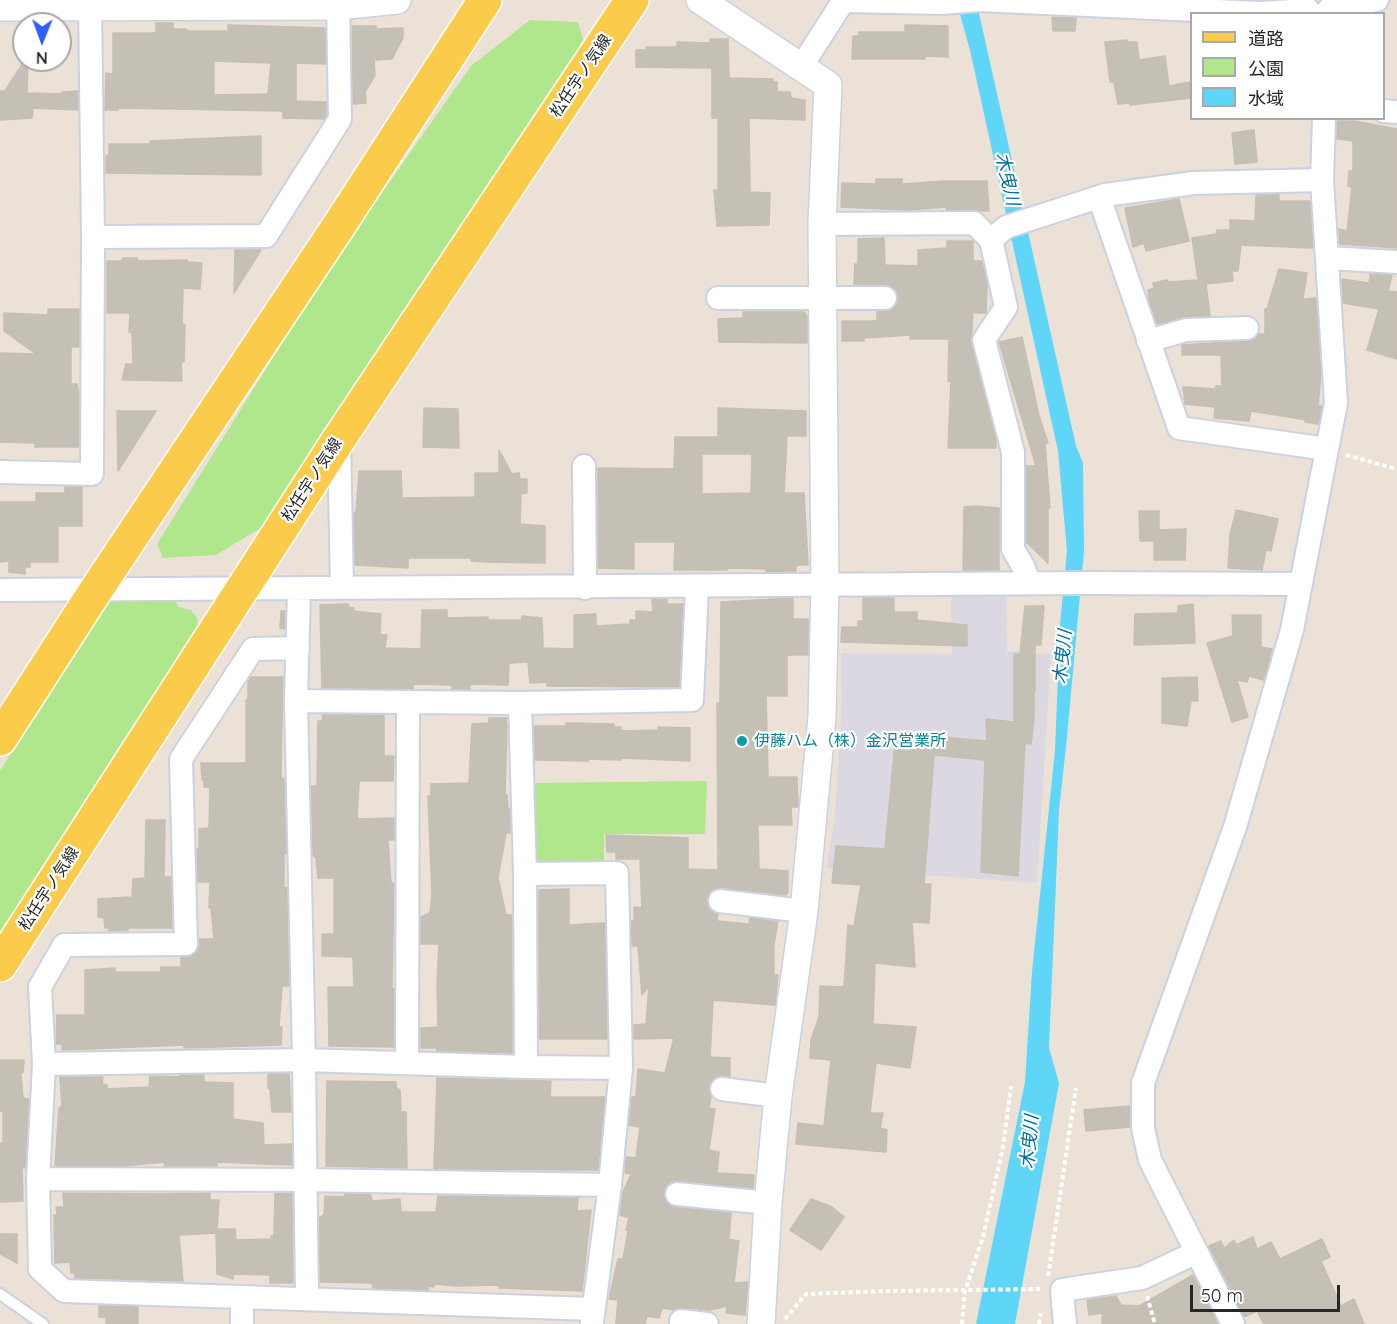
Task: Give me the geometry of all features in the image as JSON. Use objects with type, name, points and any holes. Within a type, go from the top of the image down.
[{"type":"main road","points":[[0,739],[485,0]]},
{"type":"main road","name":"松任宇ノ気線","points":[[0,965],[339,439],[632,0]]},
{"type":"street","points":[[0,7],[90,3],[338,3],[397,0]]},
{"type":"street","points":[[700,0],[828,85],[822,224],[825,585],[822,717],[804,911],[778,1096],[768,1203],[761,1324]]},
{"type":"street","points":[[801,67],[844,0],[942,3],[979,0],[1238,12]]},
{"type":"street","points":[[1272,12],[1329,9],[1367,1]]},
{"type":"street","points":[[0,472],[92,474],[93,237],[90,3]]},
{"type":"street","points":[[93,237],[266,236],[340,119],[338,3]]},
{"type":"street","points":[[1233,1324],[1150,1160],[1143,1128],[1143,1083],[1234,827],[1292,630],[1299,584],[1336,403],[1322,180],[1324,120]]},
{"type":"street","points":[[822,224],[974,223],[998,233],[1099,197],[1194,183],[1322,180]]},
{"type":"street","points":[[1099,197],[1179,428],[1327,449]]},
{"type":"street","points":[[998,233],[1006,307],[984,340],[1013,452],[1013,549],[1024,568],[1029,583]]},
{"type":"street","points":[[1328,258],[1397,262]]},
{"type":"street","points":[[718,298],[885,298]]},
{"type":"street","points":[[1148,341],[1186,330],[1247,328]]},
{"type":"street","points":[[339,439],[342,588]]},
{"type":"street","points":[[585,466],[585,588]]},
{"type":"street","points":[[0,590],[242,588],[299,590],[1029,583],[1299,584]]},
{"type":"street","points":[[296,701],[520,703],[692,700],[697,586]]},
{"type":"street","points":[[299,590],[296,701],[304,1060],[306,1299]]},
{"type":"street","points":[[298,648],[253,649],[181,759],[186,944],[64,945],[40,987],[44,1064],[38,1179],[40,1269],[64,1291],[306,1299],[592,1316],[610,1185],[621,1068],[617,873],[525,874]]},
{"type":"street","points":[[407,1063],[408,702]]},
{"type":"street","points":[[520,703],[525,874],[526,1067]]},
{"type":"street","points":[[720,901],[804,911]]},
{"type":"street","points":[[44,1064],[304,1060],[621,1068]]},
{"type":"street","points":[[722,1089],[778,1096]]},
{"type":"street","points":[[38,1179],[610,1185]]},
{"type":"street","points":[[677,1194],[768,1203]]},
{"type":"street","points":[[1065,1324],[1062,1290],[1142,1278],[1197,1252]]},
{"type":"street","points":[[242,1298],[242,1324]]},
{"type":"street","points":[[681,1321],[707,1324]]},
{"type":"lane","points":[[0,1294],[43,1324]]},
{"type":"path","points":[[1327,449],[1397,469]]},
{"type":"path","points":[[962,1324],[966,1291],[983,1237],[1000,1159],[1011,1086]]},
{"type":"path","points":[[1048,1277],[1076,1088]]},
{"type":"path","points":[[1142,1278],[1155,1324]]},
{"type":"path","points":[[780,1324],[806,1294],[1045,1289]]},
{"type":"shaded area","points":[[951,594],[1006,596],[1007,651],[1051,654],[1037,883],[827,868],[835,813],[842,702],[841,653],[952,654]]},
{"type":"green space","points":[[530,20],[578,22],[584,43],[262,527],[216,555],[163,558],[157,544],[329,268],[471,66]]},
{"type":"green space","points":[[108,601],[176,602],[178,607],[191,610],[197,618],[199,630],[189,640],[192,651],[0,936],[0,771]]},
{"type":"green space","points":[[707,781],[705,834],[604,834],[604,865],[537,865],[530,861],[530,783]]},
{"type":"water","name":"木曳川","points":[[956,0],[976,0],[1076,446],[1083,463],[1084,551],[1059,810],[1049,1048],[1059,1083],[1015,1324],[976,1324],[1025,1082],[1032,972],[1055,751],[1060,625],[1067,551],[1058,451],[970,50]]},
{"type":"building","points":[[1052,17],[1076,18],[1075,31],[1053,31]]},
{"type":"building","points":[[156,23],[173,23],[173,29],[188,31],[228,31],[228,25],[325,28],[326,64],[296,63],[296,101],[326,102],[326,115],[324,119],[283,118],[283,111],[118,108],[118,110],[105,110],[106,73],[113,74],[113,33],[156,33]],"holes":[[[214,61],[271,63],[268,94],[214,95]]]},
{"type":"building","points":[[905,25],[948,26],[948,57],[852,59],[853,36],[859,36],[859,32],[905,32]]},
{"type":"building","points":[[352,26],[376,26],[376,29],[403,28],[403,38],[392,59],[374,60],[375,75],[365,92],[366,103],[353,104]]},
{"type":"building","points":[[710,39],[728,39],[729,78],[773,79],[773,82],[777,82],[777,92],[790,92],[791,98],[805,100],[805,120],[749,118],[750,192],[770,193],[769,225],[717,226],[714,190],[718,191],[718,118],[712,118],[712,68],[636,67],[636,50],[646,50],[646,47],[677,47],[677,42],[710,43]]},
{"type":"building","points":[[1127,40],[1137,42],[1139,60],[1165,56],[1169,86],[1190,82],[1190,98],[1130,105],[1130,103],[1118,104],[1114,82],[1110,82],[1105,42]]},
{"type":"building","points":[[17,72],[28,72],[27,93],[62,94],[62,92],[78,91],[78,110],[33,108],[32,118],[0,120],[0,91],[5,91]]},
{"type":"building","points":[[1337,121],[1354,121],[1397,129],[1397,248],[1340,244],[1339,229],[1347,231],[1352,187],[1348,186],[1349,171],[1353,171],[1353,141],[1337,139]]},
{"type":"building","points":[[1254,130],[1257,162],[1235,164],[1232,133]]},
{"type":"building","points":[[261,136],[261,175],[106,173],[109,144],[150,144],[150,141]]},
{"type":"building","points":[[876,179],[902,179],[902,184],[987,181],[989,211],[947,210],[946,207],[908,210],[841,207],[842,183],[876,184]]},
{"type":"building","points":[[1256,195],[1279,195],[1279,201],[1310,201],[1313,248],[1241,245],[1238,271],[1232,271],[1233,281],[1206,284],[1210,316],[1183,317],[1157,324],[1148,290],[1154,288],[1153,283],[1167,280],[1168,282],[1198,280],[1192,238],[1216,234],[1217,230],[1230,230],[1230,220],[1255,221]]},
{"type":"building","points":[[1179,199],[1189,241],[1146,251],[1144,243],[1133,247],[1125,208]]},
{"type":"building","points":[[884,238],[885,265],[918,266],[918,250],[947,248],[947,241],[973,241],[973,261],[982,261],[987,285],[986,313],[973,313],[971,343],[996,440],[996,448],[948,448],[951,381],[948,381],[949,339],[910,339],[910,335],[864,338],[864,341],[842,341],[842,321],[877,321],[877,312],[891,310],[897,304],[897,292],[891,286],[854,284],[855,264],[858,264],[858,239]]},
{"type":"building","points":[[235,250],[261,250],[234,293]]},
{"type":"building","points":[[123,258],[137,258],[138,261],[187,260],[202,263],[200,289],[183,288],[182,323],[185,325],[184,362],[181,362],[182,381],[122,380],[126,364],[133,364],[132,333],[129,332],[130,313],[107,313],[107,261],[121,261]]},
{"type":"building","points":[[1279,269],[1307,273],[1303,299],[1316,298],[1321,374],[1318,406],[1322,406],[1318,424],[1251,411],[1249,421],[1214,418],[1215,407],[1185,404],[1183,387],[1216,389],[1216,386],[1222,386],[1221,355],[1182,355],[1182,345],[1247,341],[1255,339],[1259,334],[1265,334],[1265,309],[1267,309]]},
{"type":"building","points":[[1370,274],[1392,275],[1388,291],[1397,292],[1397,359],[1367,350],[1379,309],[1343,303],[1342,279],[1369,283]]},
{"type":"building","points":[[48,309],[79,309],[79,347],[71,347],[71,384],[77,384],[79,396],[79,447],[35,447],[35,443],[0,442],[0,353],[36,354],[4,331],[4,313],[48,315]]},
{"type":"building","points":[[743,312],[804,312],[807,316],[807,343],[719,342],[718,319],[743,318]]},
{"type":"building","points":[[1022,337],[1039,416],[1048,443],[1045,444],[1050,508],[1048,508],[1048,563],[1026,542],[1026,466],[1036,466],[999,342]]},
{"type":"building","points":[[424,408],[458,409],[459,448],[423,447]]},
{"type":"building","points":[[718,408],[806,411],[806,436],[787,436],[784,493],[804,493],[808,565],[796,565],[796,571],[766,572],[766,569],[726,568],[727,570],[674,570],[675,542],[634,542],[634,569],[598,568],[598,468],[674,469],[675,437],[718,437]],"holes":[[[702,454],[752,454],[751,493],[702,494]]]},
{"type":"building","points":[[117,411],[156,411],[118,471]]},
{"type":"building","points":[[499,450],[512,474],[519,473],[520,479],[527,479],[527,493],[521,494],[520,524],[545,526],[545,563],[471,561],[471,558],[408,558],[408,568],[355,565],[354,513],[356,513],[359,471],[401,471],[402,498],[475,497],[475,473],[499,473]]},
{"type":"building","points":[[65,487],[82,487],[82,526],[58,526],[58,562],[30,562],[30,567],[25,567],[25,574],[9,572],[9,561],[0,562],[0,502],[36,502],[36,493],[65,493]]},
{"type":"building","points":[[964,507],[999,508],[999,570],[963,570]]},
{"type":"building","points":[[1236,510],[1278,519],[1271,551],[1266,550],[1262,570],[1228,568],[1230,535]]},
{"type":"building","points":[[1139,511],[1159,511],[1159,530],[1186,529],[1185,560],[1154,560],[1154,541],[1140,541]]},
{"type":"building","points":[[793,598],[793,619],[808,619],[808,655],[787,655],[787,696],[766,696],[768,777],[797,777],[798,807],[791,807],[792,825],[758,825],[759,869],[788,871],[788,892],[786,895],[715,888],[710,892],[707,900],[708,907],[718,914],[717,921],[749,924],[750,918],[778,921],[774,944],[774,975],[778,975],[775,1005],[713,1000],[710,1057],[730,1058],[730,1076],[716,1077],[709,1087],[711,1097],[709,1108],[715,1109],[709,1150],[719,1152],[717,1173],[754,1175],[753,1188],[678,1181],[666,1186],[664,1193],[669,1205],[675,1207],[731,1213],[729,1239],[739,1241],[734,1283],[748,1282],[745,1315],[726,1313],[727,1306],[710,1310],[662,1308],[659,1318],[647,1316],[645,1324],[616,1324],[618,1300],[609,1299],[618,1259],[623,1259],[628,1231],[626,1230],[629,1218],[620,1215],[623,1192],[631,1174],[625,1173],[626,1157],[636,1158],[640,1127],[629,1125],[632,1097],[636,1097],[638,1069],[665,1073],[674,1038],[634,1039],[634,1025],[646,1024],[649,986],[642,995],[638,946],[632,946],[631,921],[634,921],[634,907],[642,908],[640,859],[616,859],[616,852],[607,852],[606,835],[688,838],[688,869],[718,870],[717,703],[720,703],[721,602]]},
{"type":"building","points":[[863,598],[894,598],[894,612],[917,612],[917,620],[967,625],[967,646],[841,642],[842,627],[858,627],[858,621],[863,621]]},
{"type":"building","points":[[652,599],[667,599],[667,604],[683,604],[679,687],[547,686],[547,682],[530,683],[528,662],[509,663],[508,685],[470,684],[470,689],[452,689],[452,685],[413,684],[413,689],[322,688],[320,605],[348,604],[349,607],[354,608],[354,611],[381,614],[380,635],[387,635],[385,648],[421,649],[422,610],[447,610],[447,618],[488,617],[488,620],[522,620],[522,616],[542,618],[543,648],[574,649],[574,615],[596,614],[596,626],[630,624],[630,620],[636,620],[636,611],[653,612]]},
{"type":"building","points":[[1193,604],[1195,643],[1134,645],[1135,614],[1178,613],[1178,606]]},
{"type":"building","points":[[1025,606],[1044,606],[1041,645],[1035,645],[1034,718],[1031,744],[1025,743],[1018,876],[981,872],[985,760],[934,755],[924,884],[931,884],[929,923],[912,922],[915,967],[875,963],[873,1024],[916,1027],[910,1068],[876,1063],[870,1113],[883,1113],[880,1128],[887,1130],[886,1152],[796,1144],[798,1123],[824,1126],[831,1060],[810,1058],[811,1040],[819,1017],[820,986],[844,987],[848,925],[854,926],[861,885],[832,883],[836,846],[885,849],[896,733],[987,741],[986,719],[1014,722],[1014,654],[1020,654]]},
{"type":"building","points":[[281,611],[285,611],[284,629],[280,628]]},
{"type":"building","points":[[1232,615],[1261,615],[1261,647],[1272,649],[1264,680],[1249,676],[1247,682],[1237,680],[1248,717],[1232,722],[1207,643],[1233,636]]},
{"type":"building","points":[[251,677],[283,677],[281,777],[284,779],[286,854],[284,854],[284,888],[287,888],[289,986],[282,986],[279,1027],[282,1027],[281,1045],[184,1048],[184,1045],[62,1050],[62,1044],[56,1044],[57,1015],[85,1015],[85,970],[115,968],[115,972],[161,972],[161,967],[181,967],[181,958],[193,955],[198,950],[199,939],[214,939],[211,908],[209,908],[210,882],[198,882],[199,829],[209,828],[210,787],[204,787],[201,763],[246,763],[246,700],[248,700],[248,682]]},
{"type":"building","points":[[1197,677],[1198,701],[1191,701],[1187,726],[1162,723],[1162,678]]},
{"type":"building","points":[[322,715],[384,715],[384,756],[394,756],[393,781],[359,781],[357,819],[394,818],[394,840],[388,840],[391,883],[394,883],[392,988],[394,989],[394,1047],[329,1046],[328,987],[354,987],[353,957],[322,956],[322,934],[334,934],[334,878],[318,878],[316,858],[313,855],[311,786],[317,786],[318,721],[323,721]]},
{"type":"building","points":[[489,718],[506,718],[507,726],[505,795],[507,795],[508,809],[510,809],[510,833],[506,833],[498,878],[506,915],[512,915],[512,1053],[437,1051],[437,1048],[421,1048],[421,1028],[438,1027],[439,944],[421,944],[421,917],[430,913],[432,893],[428,796],[431,796],[431,784],[469,783],[472,724],[489,723]]},
{"type":"building","points":[[566,723],[614,724],[614,727],[621,727],[621,731],[658,730],[658,727],[690,728],[690,761],[621,758],[621,760],[588,759],[588,761],[535,760],[534,726],[566,726]]},
{"type":"building","points":[[146,820],[165,820],[164,877],[171,877],[172,928],[128,928],[128,930],[109,931],[109,928],[105,928],[104,918],[98,917],[98,899],[132,897],[133,879],[145,878]]},
{"type":"building","points":[[569,889],[569,925],[605,923],[607,1039],[539,1039],[539,890]]},
{"type":"building","points":[[0,1060],[24,1060],[21,1073],[23,1098],[29,1099],[25,1168],[22,1168],[23,1201],[0,1202],[0,1143],[3,1143],[3,1111],[0,1111]]},
{"type":"building","points":[[268,1074],[289,1074],[291,1112],[272,1112]]},
{"type":"building","points":[[180,1075],[204,1075],[204,1082],[233,1083],[233,1119],[263,1123],[264,1145],[292,1144],[292,1165],[217,1162],[217,1166],[164,1166],[165,1162],[124,1166],[55,1166],[59,1108],[62,1106],[60,1077],[103,1077],[102,1084],[107,1085],[107,1089],[149,1087],[150,1076],[180,1077]]},
{"type":"building","points":[[437,1078],[551,1081],[550,1097],[605,1097],[598,1170],[434,1169]]},
{"type":"building","points":[[327,1081],[396,1082],[396,1088],[400,1090],[401,1112],[406,1112],[407,1168],[326,1166]]},
{"type":"building","points":[[1129,1106],[1130,1127],[1086,1131],[1084,1110]]},
{"type":"building","points":[[63,1193],[210,1193],[210,1200],[219,1200],[217,1229],[235,1229],[236,1240],[271,1239],[271,1236],[274,1236],[275,1193],[292,1194],[293,1283],[270,1283],[270,1275],[233,1274],[233,1279],[217,1274],[216,1233],[179,1235],[183,1281],[75,1278],[75,1273],[71,1273],[70,1262],[55,1263],[54,1215],[57,1215],[56,1207],[64,1207]]},
{"type":"building","points":[[345,1194],[371,1195],[372,1201],[400,1199],[401,1212],[436,1212],[438,1196],[578,1198],[577,1211],[591,1210],[582,1291],[499,1288],[499,1285],[434,1284],[434,1287],[428,1286],[428,1290],[373,1288],[372,1283],[320,1282],[319,1218],[324,1215],[325,1196],[345,1197]]},
{"type":"building","points":[[811,1199],[832,1207],[844,1217],[821,1250],[790,1230]]},
{"type":"building","points":[[0,1234],[17,1234],[17,1263],[0,1254]]},
{"type":"building","points":[[1253,1237],[1257,1249],[1271,1242],[1280,1259],[1322,1239],[1330,1257],[1321,1261],[1341,1306],[1354,1299],[1364,1324],[1264,1324],[1257,1311],[1244,1317],[1209,1246],[1221,1241],[1224,1248],[1234,1240],[1236,1245]]},
{"type":"building","points":[[1193,1275],[1218,1324],[1102,1324],[1102,1313],[1089,1315],[1087,1300],[1116,1296],[1121,1305],[1139,1306]]},
{"type":"building","points":[[99,1306],[138,1307],[138,1324],[106,1324],[106,1317],[99,1317]]},
{"type":"place","name":"伊藤ハム（株）金沢営業所","points":[[742,741]]}]
